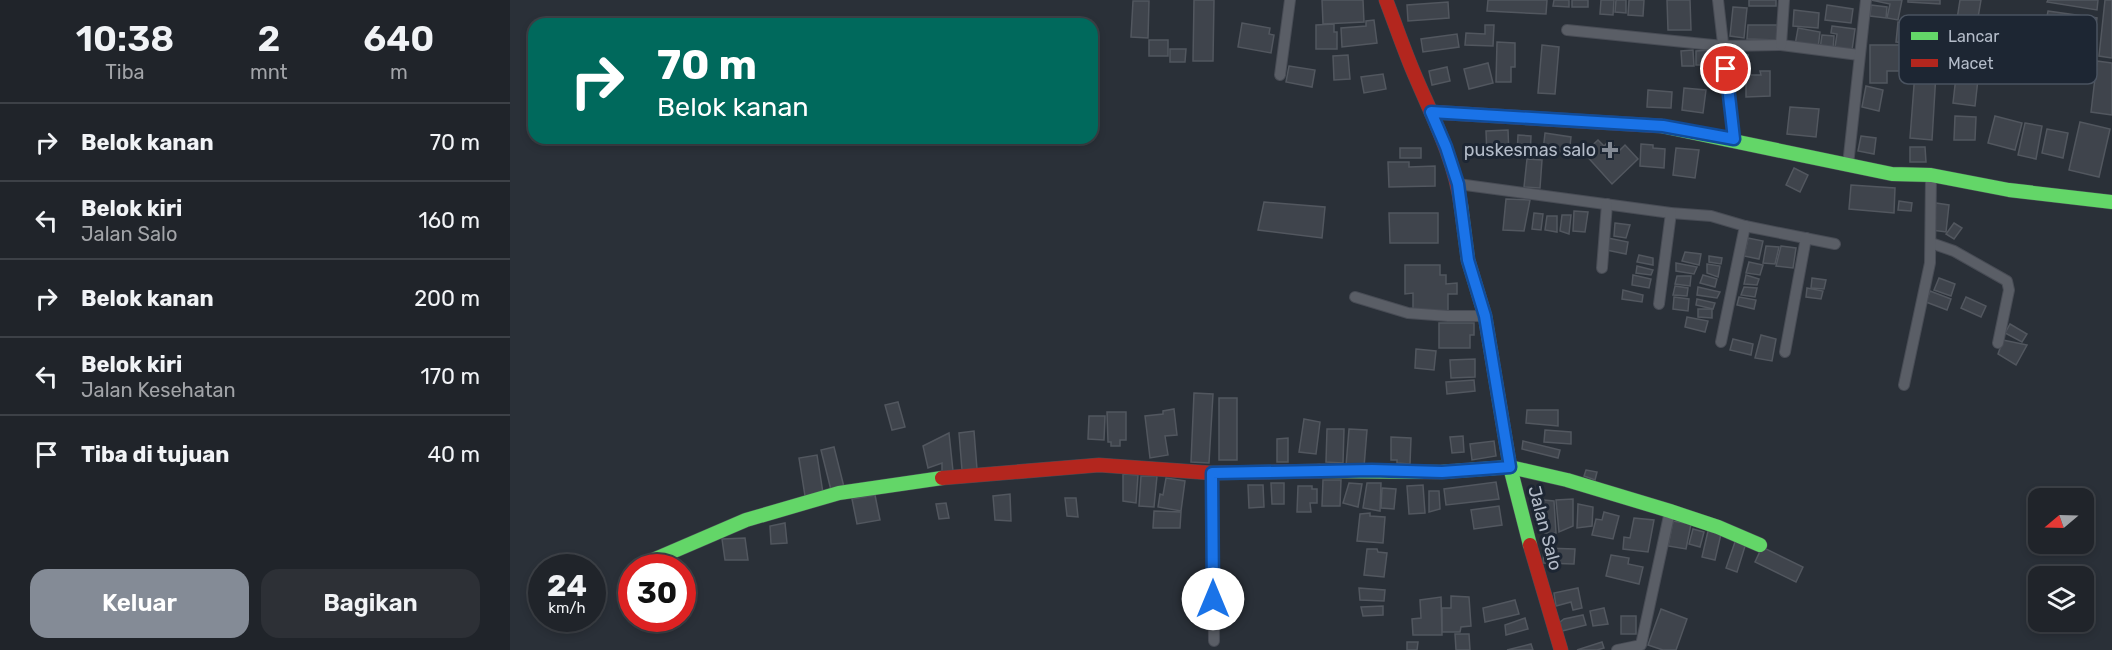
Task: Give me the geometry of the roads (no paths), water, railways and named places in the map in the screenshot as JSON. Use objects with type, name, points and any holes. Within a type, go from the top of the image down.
[{"type":"street","points":[[1280,75],[1290,0]]},
{"type":"street","name":"Jalan Salo","points":[[1386,0],[1407,57],[1446,147],[1458,184],[1468,260],[1485,316],[1510,467],[1561,650]]},
{"type":"street","points":[[1718,0],[1734,139]]},
{"type":"street","points":[[1781,45],[1784,0]]},
{"type":"street","points":[[1848,165],[1866,0]]},
{"type":"street","points":[[1567,30],[1723,46],[1781,45],[1859,55]]},
{"type":"street","points":[[1431,112],[1663,126],[1734,139],[1892,174],[1931,175],[2009,190],[2112,202]]},
{"type":"street","points":[[1904,385],[1930,263],[1931,175]]},
{"type":"street","points":[[1458,184],[1671,213],[1711,216],[1835,244]]},
{"type":"street","points":[[1602,268],[1607,204]]},
{"type":"street","points":[[1659,304],[1671,213]]},
{"type":"street","points":[[1721,342],[1745,225]]},
{"type":"street","points":[[1785,352],[1806,238]]},
{"type":"street","points":[[1931,243],[1954,251],[2007,281],[2009,290],[1998,343]]},
{"type":"street","points":[[1356,297],[1408,313],[1485,316]]},
{"type":"street","points":[[670,554],[746,520],[839,493],[964,476],[1081,466],[1212,473],[1362,470],[1442,472],[1510,467],[1567,480],[1670,511],[1718,527],[1760,545]]},
{"type":"street","points":[[1212,473],[1214,641]]},
{"type":"street","points":[[1617,650],[1646,648],[1670,511]]},
{"type":"place","name":"puskesmas salo","points":[[1610,150]]}]
